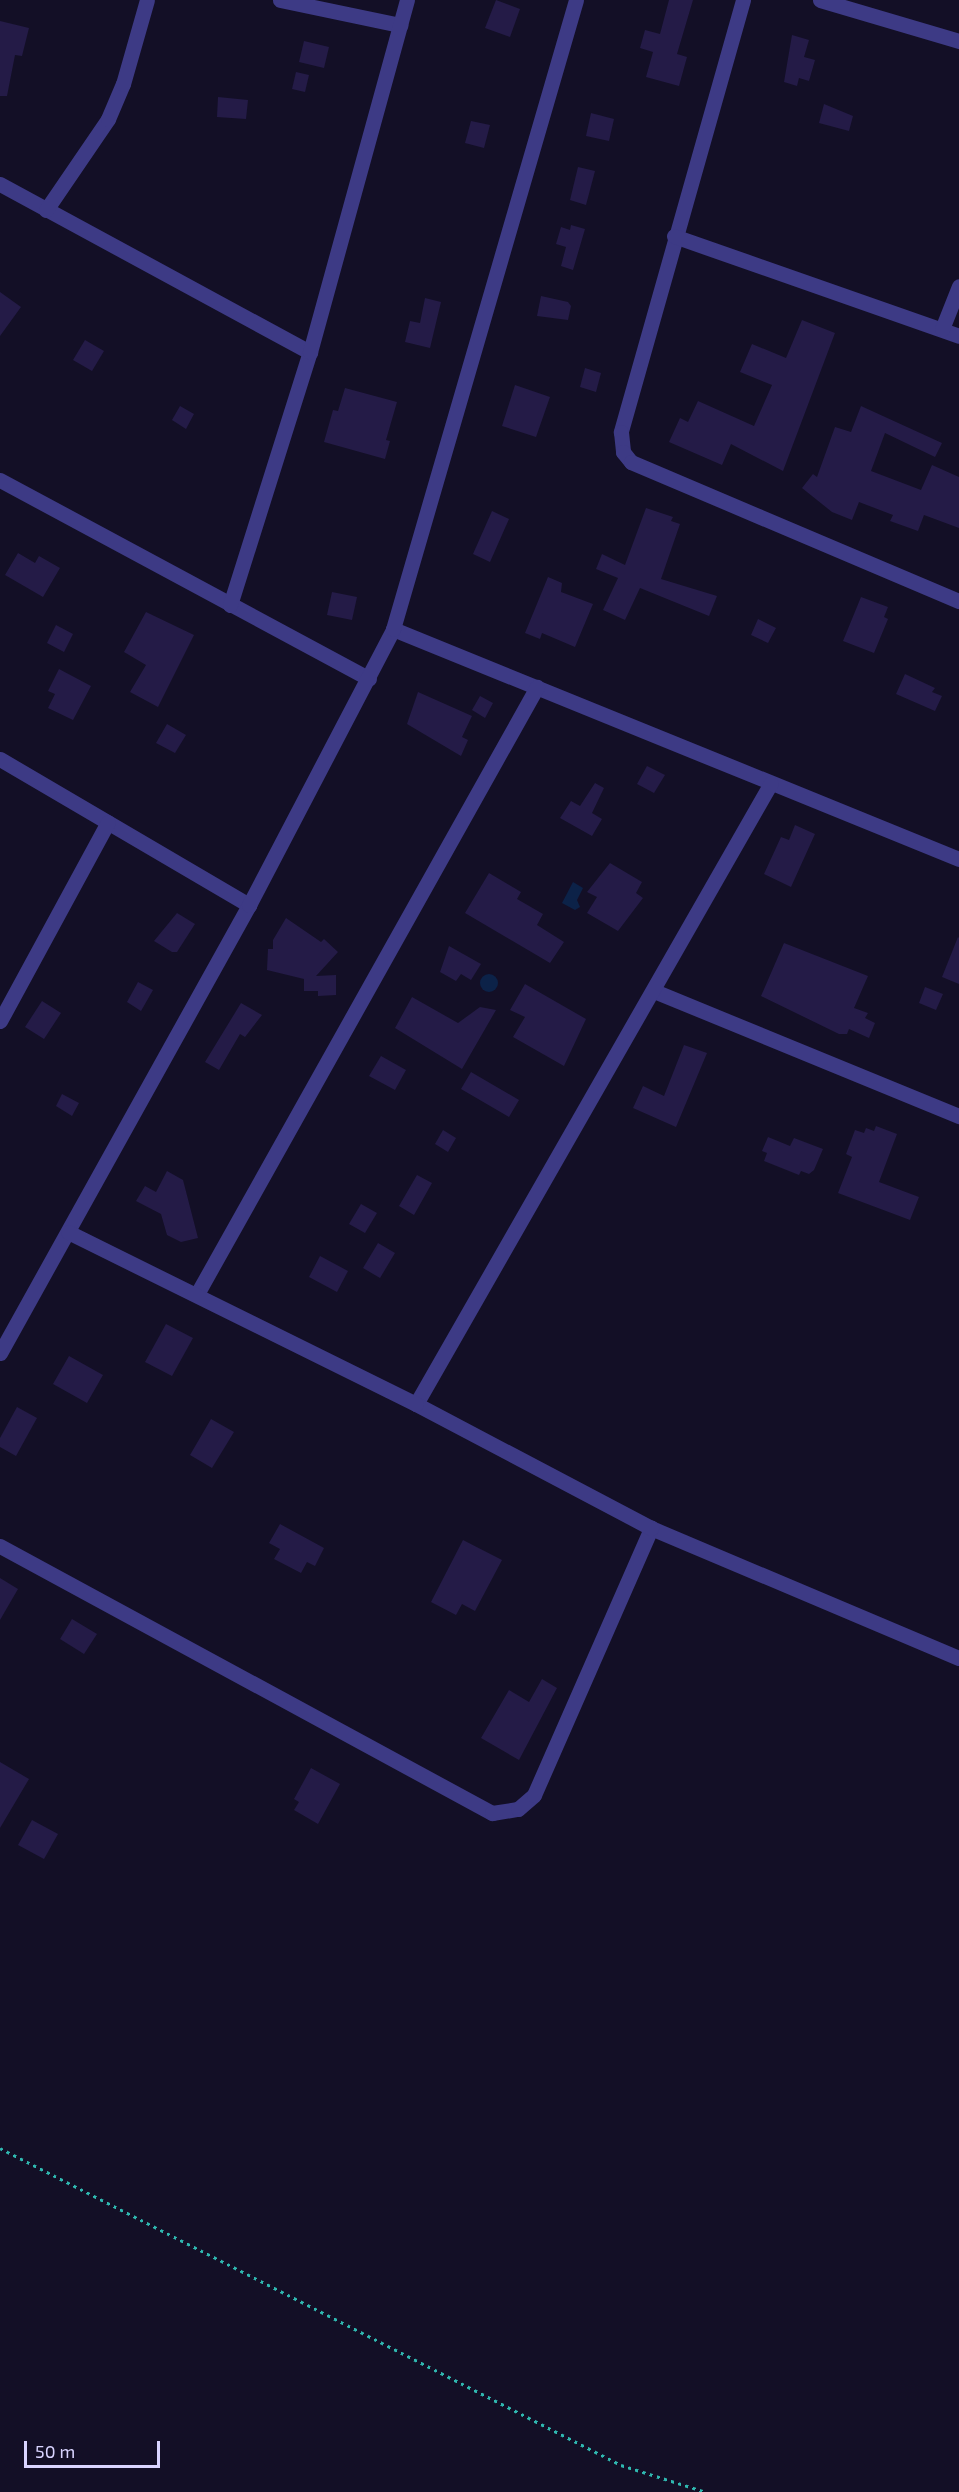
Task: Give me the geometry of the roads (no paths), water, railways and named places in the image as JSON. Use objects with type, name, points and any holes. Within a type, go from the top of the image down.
[{"type":"street","points":[[46,210],[108,119],[123,84],[147,0]]},
{"type":"street","points":[[280,0],[400,25]]},
{"type":"street","points":[[230,605],[310,352],[407,0]]},
{"type":"street","points":[[0,1353],[249,905],[369,679],[393,629],[576,0]]},
{"type":"street","points":[[743,0],[674,236],[621,432],[626,457],[735,507],[959,601]]},
{"type":"street","points":[[820,0],[959,41]]},
{"type":"street","points":[[0,184],[310,352]]},
{"type":"street","points":[[674,236],[959,336]]},
{"type":"street","points":[[942,329],[959,286]]},
{"type":"street","points":[[0,480],[369,679]]},
{"type":"street","points":[[393,629],[959,859]]},
{"type":"street","points":[[197,1294],[537,687]]},
{"type":"street","points":[[0,759],[249,905]]},
{"type":"street","points":[[416,1404],[654,992],[771,783]]},
{"type":"street","points":[[0,1021],[108,822]]},
{"type":"street","points":[[654,992],[959,1116]]},
{"type":"street","points":[[68,1232],[416,1404],[651,1528],[959,1658]]},
{"type":"street","points":[[0,1546],[492,1813],[518,1809],[534,1795],[651,1528]]},
{"type":"water","points":[[573,882],[583,888],[577,900],[580,907],[575,910],[562,903]]},
{"type":"water","points":[[489,974],[495,977],[498,983],[495,989],[489,992],[483,989],[480,983],[483,977]]}]
